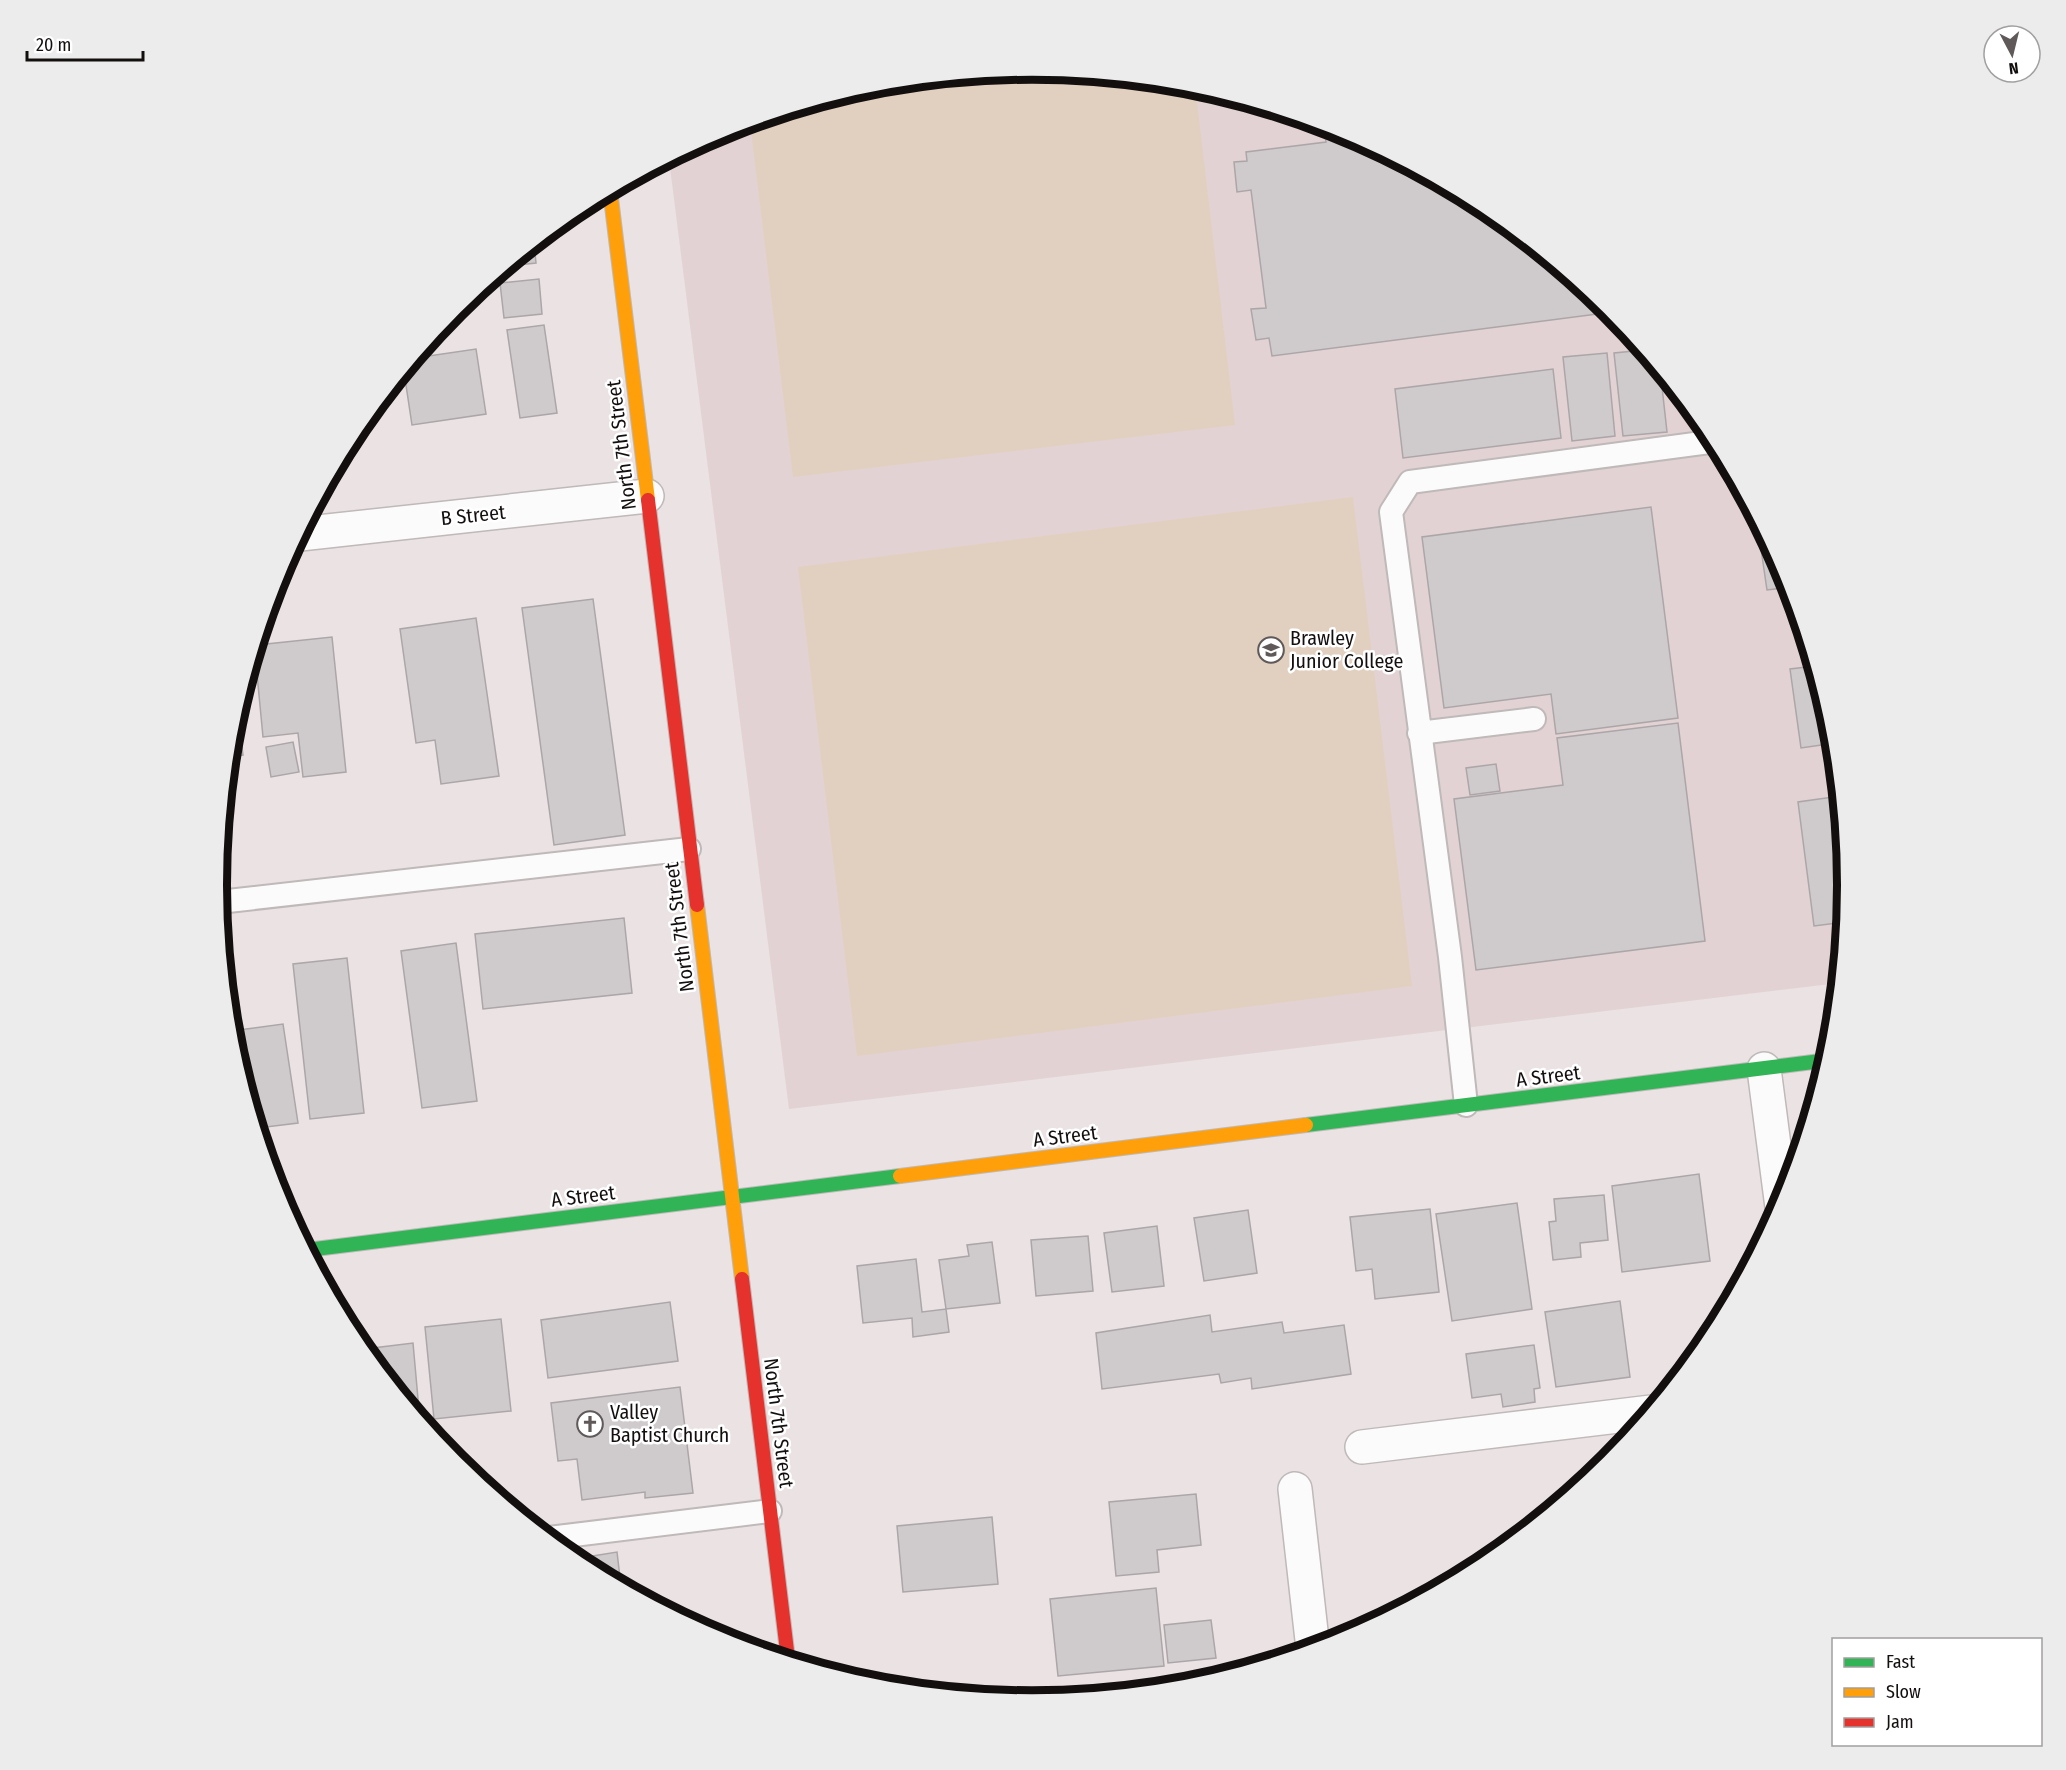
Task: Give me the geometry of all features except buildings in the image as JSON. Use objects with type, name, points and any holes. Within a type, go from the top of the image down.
[{"type":"street","name":"North 7th Street","points":[[611,199],[787,1652]]},
{"type":"street","name":"B Street","points":[[309,533],[647,496]]},
{"type":"street","name":"A Street","points":[[315,1249],[1818,1061]]},
{"type":"street","points":[[1764,1069],[1779,1187]]},
{"type":"street","points":[[1362,1447],[1641,1413]]},
{"type":"street","points":[[1295,1489],[1312,1640]]},
{"type":"lane","points":[[1466,1105],[1450,957],[1390,512],[1410,482],[1706,442]]},
{"type":"lane","points":[[1419,733],[1534,719]]},
{"type":"lane","points":[[228,901],[689,849]]},
{"type":"lane","points":[[560,1537],[770,1511]]},
{"type":"shaded area","name":"Brawley Junior College","points":[[1033,80],[1086,81],[1138,86],[1190,95],[1292,122],[1389,163],[1436,187],[1481,215],[1564,279],[1603,315],[1672,395],[1703,437],[1731,482],[1777,577],[1796,626],[1823,728],[1832,780],[1837,832],[1838,885],[1837,938],[1833,984],[789,1109],[670,167],[725,141],[774,122],[876,95],[928,86],[980,81]]},
{"type":"shaded area","points":[[980,81],[1086,81],[1138,86],[1196,96],[1235,425],[793,477],[751,131],[825,107],[876,95],[928,86]]},
{"type":"shaded area","points":[[1353,497],[1412,986],[857,1056],[798,567]]},
{"type":"traffic: fast","points":[[1306,1125],[1818,1061]]},
{"type":"traffic: fast","points":[[315,1249],[900,1176]]},
{"type":"traffic: slow","points":[[611,199],[648,500]]},
{"type":"traffic: slow","points":[[697,905],[742,1279]]},
{"type":"traffic: slow","points":[[900,1176],[1306,1125]]},
{"type":"traffic: jam","points":[[648,500],[697,905]]},
{"type":"traffic: jam","points":[[742,1279],[787,1652]]},
{"type":"place","name":"Brawley Junior College","points":[[1271,650]]},
{"type":"place","name":"Valley Baptist Church","points":[[590,1424]]}]
